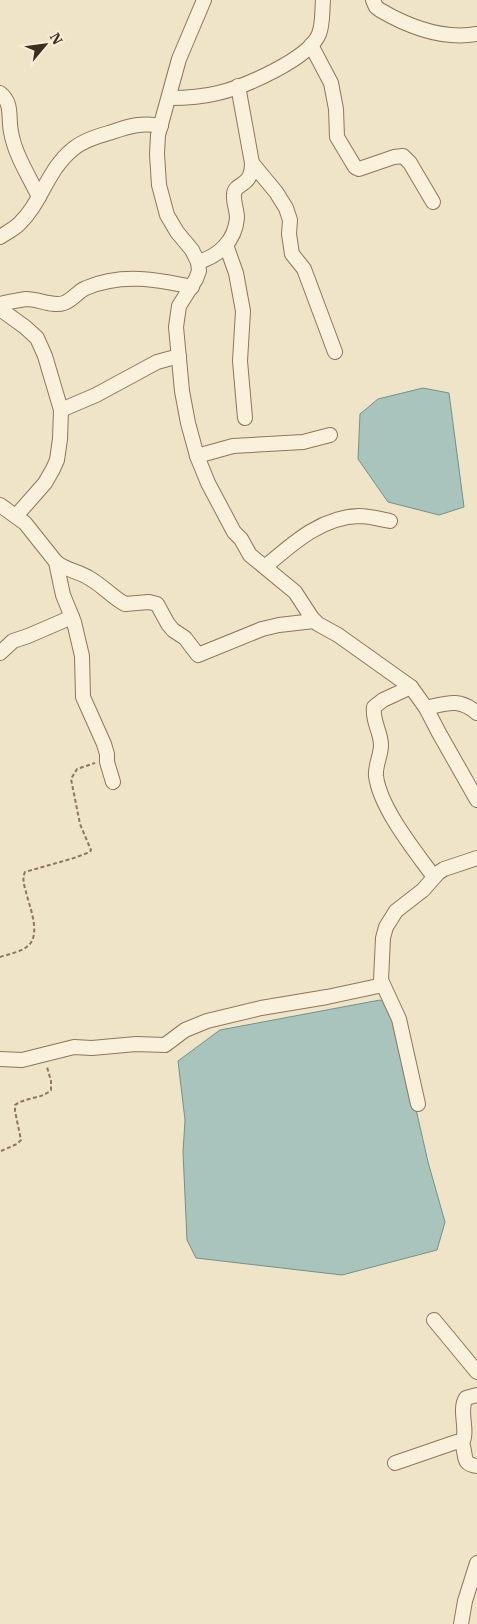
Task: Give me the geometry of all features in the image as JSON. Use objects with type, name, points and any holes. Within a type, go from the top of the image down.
[{"type":"street","points":[[204,0],[181,54],[161,126],[156,154],[162,201],[171,224],[196,256],[198,262],[199,272],[192,287],[182,301],[178,311],[176,327],[182,391],[197,456],[208,483],[234,532],[241,539],[252,557],[299,597],[314,621],[338,635],[411,686],[426,708],[438,733],[477,800]]},
{"type":"street","points":[[169,98],[205,96],[238,86],[268,74],[293,60],[311,45],[319,34],[323,0]]},
{"type":"street","points":[[373,0],[376,7],[380,10],[415,28],[444,34],[477,34]]},
{"type":"street","points":[[311,45],[330,83],[336,109],[337,137],[355,167],[359,169],[394,157],[403,156],[410,163],[433,202]]},
{"type":"street","points":[[198,262],[216,255],[226,245],[237,217],[234,194],[236,189],[250,178],[252,172],[238,86]]},
{"type":"street","points":[[0,93],[6,98],[9,109],[12,139],[39,197]]},
{"type":"street","points":[[0,237],[19,224],[39,197],[49,175],[74,147],[134,125],[161,126]]},
{"type":"street","points":[[252,163],[276,192],[286,208],[290,220],[289,234],[292,254],[304,269],[335,352]]},
{"type":"street","points":[[226,245],[236,273],[243,311],[240,361],[245,418]]},
{"type":"street","points":[[0,304],[25,299],[57,304],[64,303],[87,287],[128,278],[163,280],[192,287]]},
{"type":"street","points":[[0,309],[37,338],[45,356],[61,410],[57,460],[45,483],[16,516]]},
{"type":"street","points":[[61,410],[88,399],[157,362],[179,356]]},
{"type":"street","points":[[197,456],[233,446],[303,442],[330,436]]},
{"type":"street","points":[[0,505],[31,530],[61,567],[90,578],[125,604],[149,602],[157,604],[168,624],[185,638],[198,655],[262,629],[314,621]]},
{"type":"street","points":[[265,567],[309,532],[333,521],[359,516],[390,521]]},
{"type":"street","points":[[56,562],[63,595],[77,630],[82,656],[83,697],[107,754],[113,782]]},
{"type":"street","points":[[0,653],[13,641],[72,617]]},
{"type":"street","points":[[411,686],[383,700],[374,707],[374,720],[381,746],[376,778],[391,814],[434,877]]},
{"type":"street","points":[[426,708],[446,703],[461,703],[477,712]]},
{"type":"street","points":[[418,1104],[399,1019],[383,984],[381,961],[383,938],[386,927],[396,910],[424,890],[434,877],[444,869],[477,858]]},
{"type":"street","points":[[0,1059],[17,1060],[46,1055],[74,1047],[92,1048],[136,1044],[165,1045],[185,1030],[207,1021],[261,1008],[327,997],[383,984]]},
{"type":"street","points":[[434,1320],[477,1372]]},
{"type":"street","points":[[477,1395],[466,1398],[463,1404],[465,1436],[462,1444],[466,1462],[477,1466]]},
{"type":"street","points":[[394,1463],[426,1454],[456,1442],[462,1444]]},
{"type":"street","points":[[462,1624],[466,1601],[477,1563]]},
{"type":"path","points":[[0,957],[17,952],[28,946],[32,940],[34,920],[25,887],[23,876],[25,872],[90,852],[91,850],[80,824],[71,779],[77,769],[107,759]]},
{"type":"path","points":[[2,1151],[20,1140],[15,1105],[47,1094],[51,1090],[51,1080],[45,1061],[46,1055]]},
{"type":"water","points":[[423,388],[449,393],[464,507],[439,515],[388,502],[358,459],[360,414],[378,399]]},
{"type":"water","points":[[380,1000],[391,1006],[428,1162],[445,1222],[437,1250],[342,1275],[196,1258],[187,1240],[183,1152],[185,1120],[178,1061],[220,1030]]}]
